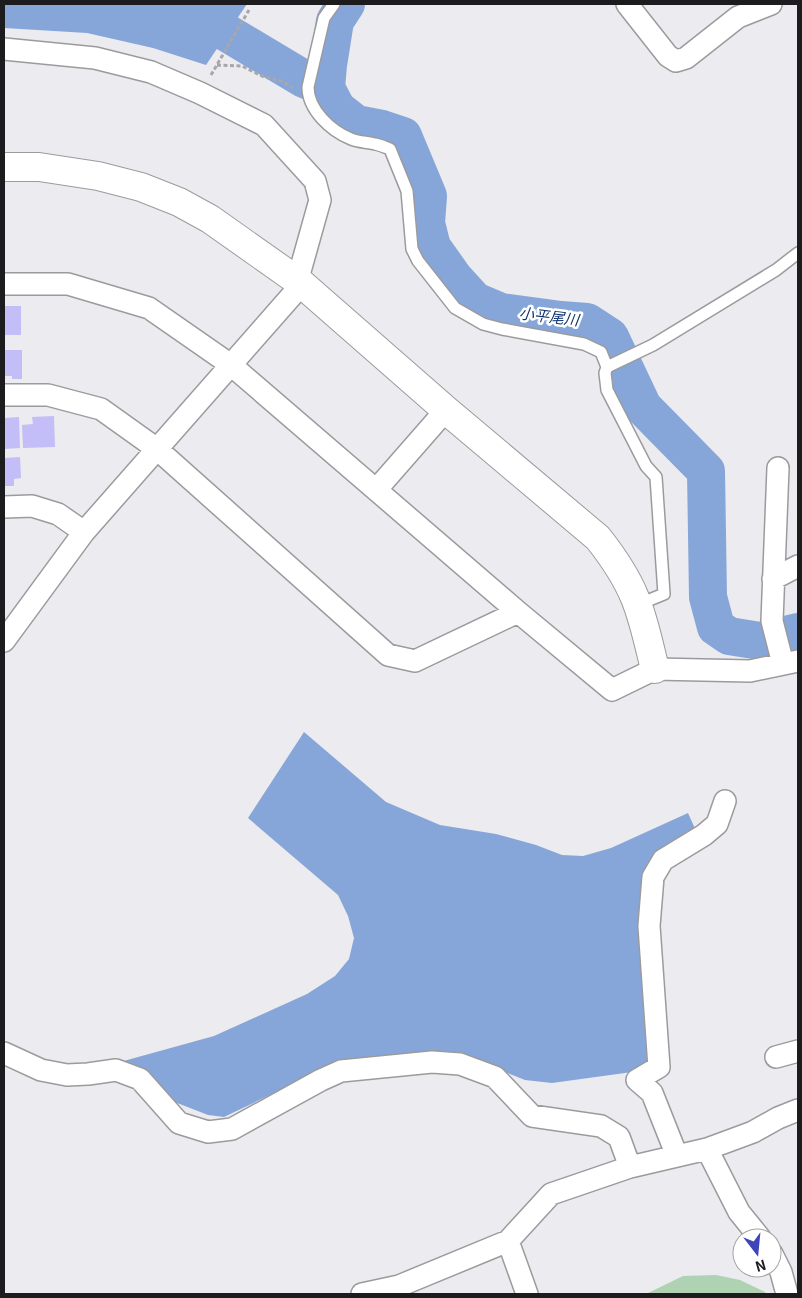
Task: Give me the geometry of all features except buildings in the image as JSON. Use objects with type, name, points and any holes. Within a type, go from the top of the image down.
[{"type":"street","points":[[627,4],[668,56],[676,61],[686,58],[738,17],[771,4]]},
{"type":"street","points":[[4,49],[95,58],[151,72],[200,93],[264,125],[315,181],[320,200],[299,283],[231,365],[84,532],[4,641]]},
{"type":"street","points":[[4,167],[39,167],[98,176],[140,186],[180,202],[210,219],[299,283],[598,538],[618,564],[635,598],[655,669]]},
{"type":"street","points":[[4,284],[68,284],[149,308],[231,365],[518,612],[612,690],[655,669],[750,671],[788,663],[772,621],[778,468]]},
{"type":"street","points":[[4,395],[48,395],[101,409],[157,450],[388,655],[416,661],[518,612]]},
{"type":"street","points":[[376,490],[446,410]]},
{"type":"street","points":[[4,506],[32,506],[58,514],[84,532]]},
{"type":"street","points":[[773,579],[798,566]]},
{"type":"street","points":[[677,1156],[652,1093],[637,1080],[659,1067],[649,926],[653,877],[663,860],[704,835],[717,824],[725,800]]},
{"type":"street","points":[[776,1057],[798,1051]]},
{"type":"street","points":[[4,1053],[41,1070],[67,1075],[116,1070],[140,1079],[179,1123],[208,1132],[232,1129],[321,1080],[341,1072],[432,1062],[460,1064],[495,1078],[532,1116],[601,1126],[619,1138],[630,1167]]},
{"type":"street","points":[[362,1294],[399,1286],[508,1241],[551,1194],[630,1167],[707,1149],[753,1132],[778,1118],[798,1110]]},
{"type":"street","points":[[707,1149],[739,1212],[752,1228]]},
{"type":"street","points":[[508,1241],[527,1294]]},
{"type":"street","points":[[782,1276],[787,1294]]},
{"type":"lane","points":[[334,4],[324,18],[308,92],[315,111],[335,130],[352,140],[376,144],[390,149],[407,191],[412,249],[418,261],[455,308],[483,324],[584,344],[601,352],[609,366]]},
{"type":"lane","points":[[637,605],[664,594],[656,477],[646,466],[607,390],[605,373],[609,366],[653,345],[776,270],[798,253]]},
{"type":"path","points":[[249,10],[217,64],[242,66],[264,77],[282,81],[308,92]]},
{"type":"green space","points":[[716,1275],[740,1280],[766,1294],[646,1294],[683,1276]]},
{"type":"water","points":[[4,4],[247,4],[206,65],[153,48],[87,33],[4,28]]},
{"type":"water","points":[[304,732],[386,802],[440,825],[496,834],[536,845],[562,855],[583,856],[611,848],[688,813],[697,833],[668,849],[649,863],[643,878],[654,1069],[552,1083],[525,1080],[500,1070],[324,1069],[224,1117],[208,1115],[172,1101],[120,1062],[214,1036],[307,994],[335,976],[349,959],[354,938],[348,916],[338,895],[248,818]]},
{"type":"waterway","name":"小平尾川","points":[[346,4],[335,21],[326,88],[337,109],[356,124],[382,129],[403,136],[428,196],[426,223],[432,247],[454,278],[475,301],[501,312],[587,322],[610,337],[643,407],[706,471],[708,597],[716,627],[729,636],[760,641],[798,632]]},
{"type":"waterway","points":[[227,33],[304,79],[326,88]]}]
